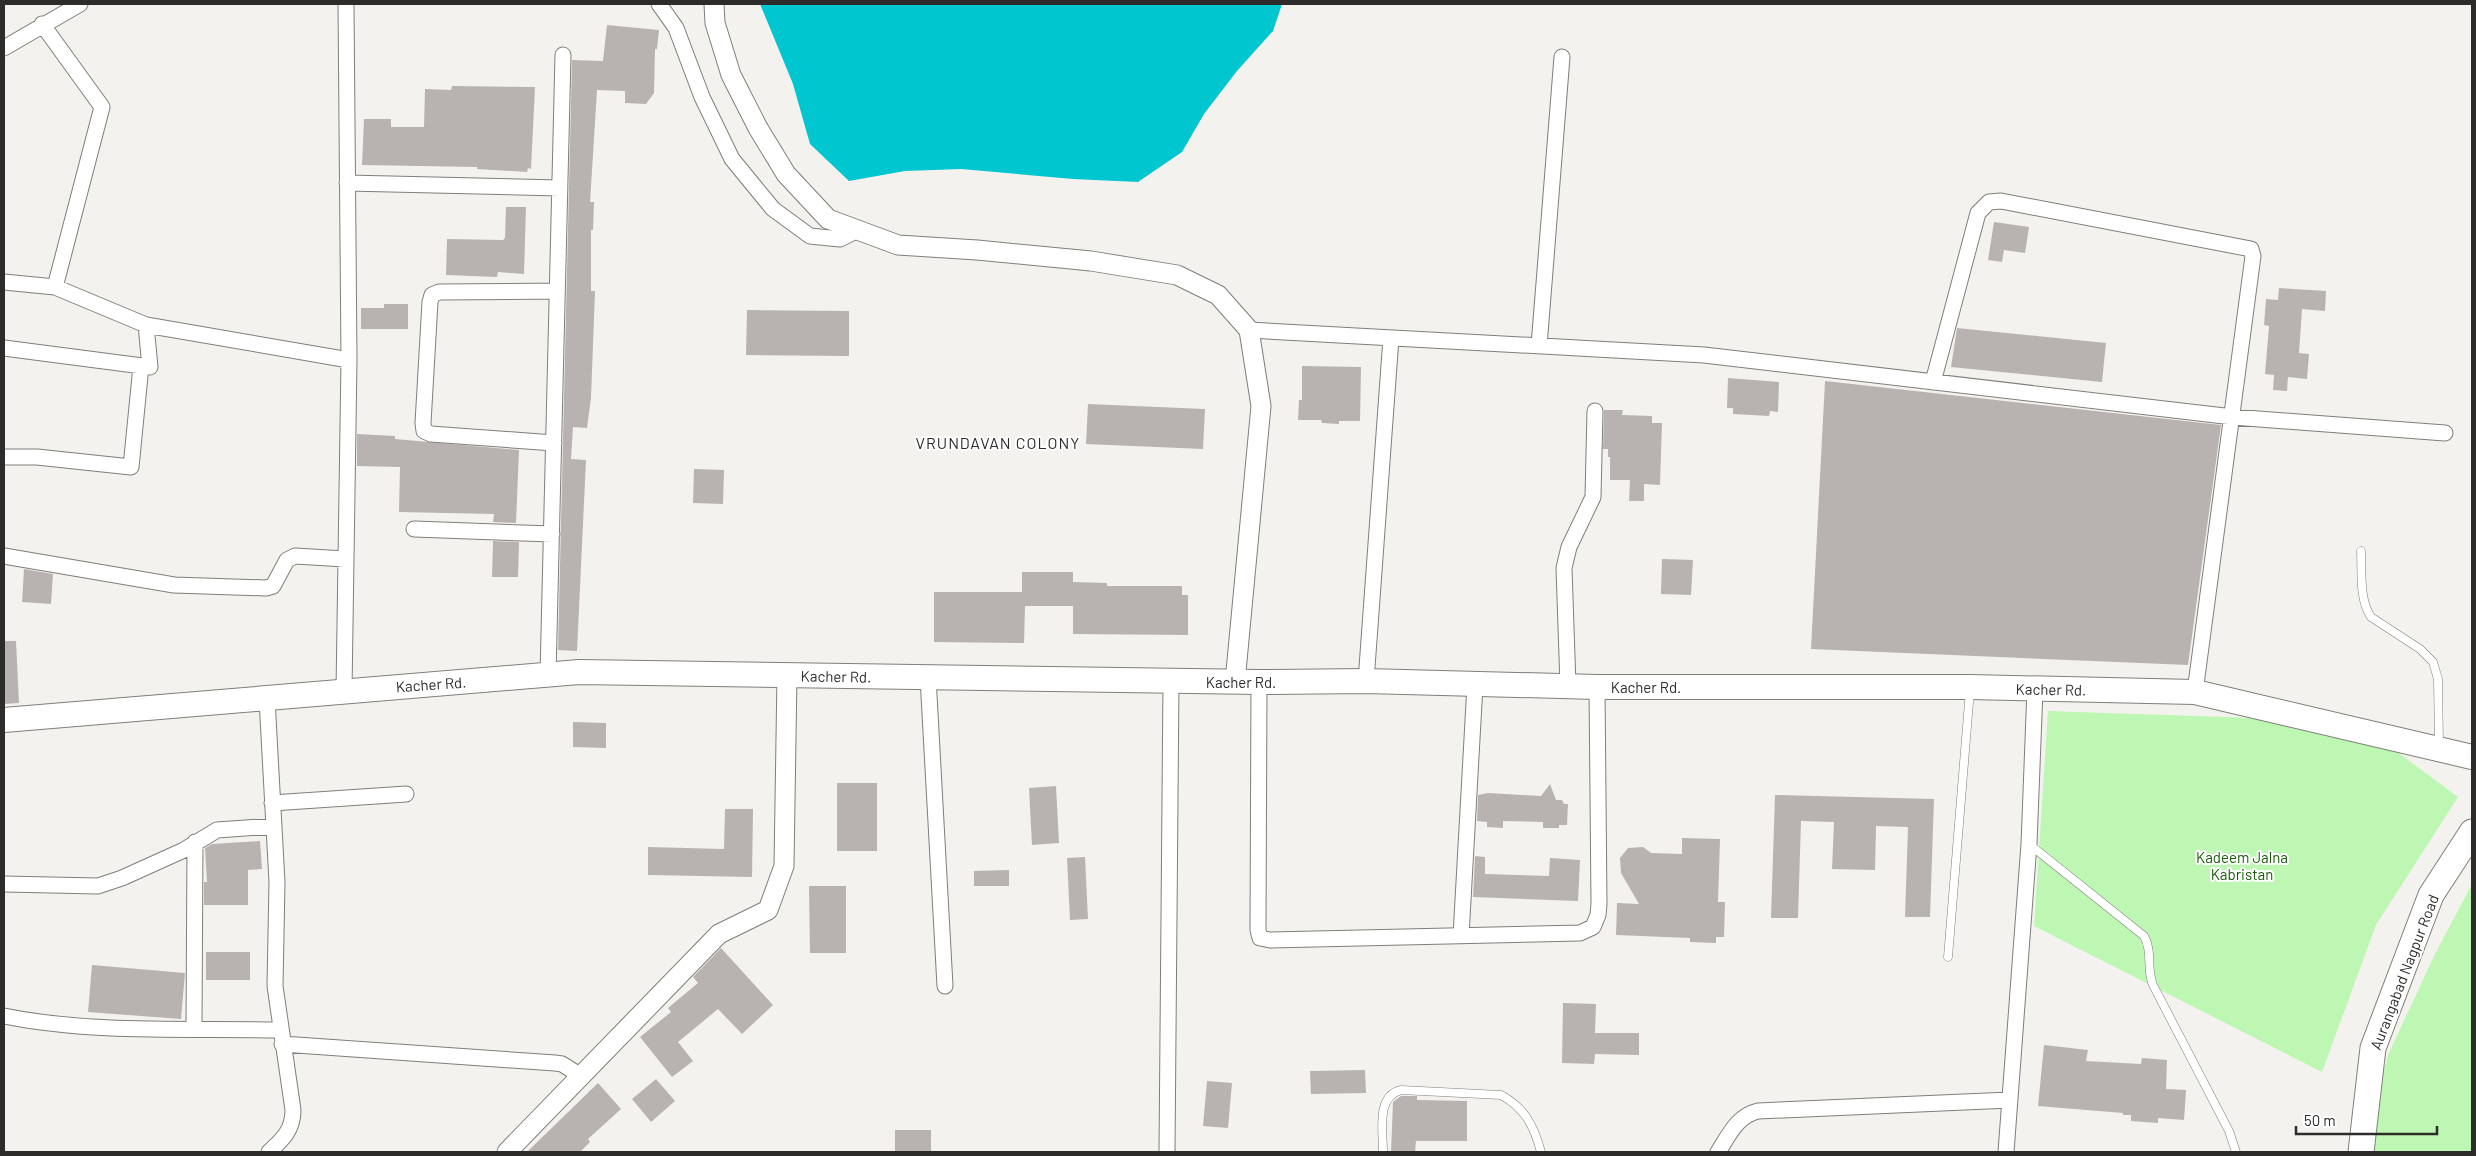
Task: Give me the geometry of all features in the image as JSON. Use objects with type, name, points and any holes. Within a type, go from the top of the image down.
[{"type":"highway","name":"Aurangabad Nagpur Road","points":[[2361,1152],[2373,1048],[2430,895],[2472,832]]},
{"type":"main road","name":"Kacher Rd.","points":[[4,720],[579,672],[1235,682],[1366,681],[1597,687],[1970,687],[2195,692],[2472,757]]},
{"type":"street","points":[[4,48],[42,24],[80,4]]},
{"type":"street","points":[[344,691],[349,360],[346,4]]},
{"type":"street","points":[[659,4],[676,28],[702,97],[732,159],[773,209],[810,236],[840,239],[858,230]]},
{"type":"street","points":[[714,4],[715,23],[731,75],[758,128],[786,174],[828,219],[898,245],[977,250],[1091,261],[1177,275],[1218,295],[1249,330],[1260,406],[1235,682]]},
{"type":"street","points":[[42,24],[102,106],[55,287]]},
{"type":"street","points":[[548,675],[563,56]]},
{"type":"street","points":[[1539,346],[1562,57]]},
{"type":"street","points":[[347,183],[560,188]]},
{"type":"street","points":[[1933,382],[1978,213],[1989,202],[2001,201],[2251,249],[2253,256],[2233,417],[2195,692]]},
{"type":"street","points":[[4,282],[55,287],[146,325],[349,360]]},
{"type":"street","points":[[554,442],[431,434],[424,431],[423,427],[430,302],[432,295],[439,292],[557,291]]},
{"type":"street","points":[[4,348],[150,367],[146,325]]},
{"type":"street","points":[[1249,330],[1704,355],[2233,417],[2445,433]]},
{"type":"street","points":[[1366,681],[1390,338]]},
{"type":"street","points":[[4,457],[37,457],[131,467],[141,366]]},
{"type":"street","points":[[1568,686],[1565,563],[1569,547],[1593,497],[1595,411]]},
{"type":"street","points":[[414,529],[552,534]]},
{"type":"street","points":[[4,556],[174,584],[266,588],[273,586],[287,560],[295,556],[345,559]]},
{"type":"street","points":[[507,1152],[719,934],[768,910],[784,866],[787,675]]},
{"type":"street","points":[[928,677],[945,986]]},
{"type":"street","points":[[1167,1152],[1171,681]]},
{"type":"street","points":[[1259,682],[1258,930],[1260,938],[1270,940],[1580,933],[1593,927],[1598,915],[1599,904],[1597,687]]},
{"type":"street","points":[[1461,936],[1475,685]]},
{"type":"street","points":[[2006,1152],[2029,844],[2035,689]]},
{"type":"street","points":[[267,699],[276,882],[275,986],[281,1037],[292,1101],[293,1120],[284,1138],[269,1152]]},
{"type":"street","points":[[272,803],[406,794]]},
{"type":"street","points":[[4,884],[98,886],[122,878],[196,842],[209,832],[223,828],[274,826]]},
{"type":"street","points":[[194,1028],[196,842]]},
{"type":"street","points":[[4,1016],[43,1024],[194,1028],[555,1063],[562,1064],[581,1076]]},
{"type":"street","points":[[1718,1152],[1741,1118],[1748,1113],[1758,1111],[2010,1100]]},
{"type":"lane","points":[[2361,551],[2363,597],[2365,608],[2370,617],[2427,655],[2436,669],[2439,749]]},
{"type":"lane","points":[[1948,957],[1970,687]]},
{"type":"lane","points":[[2029,844],[2144,936],[2150,950],[2148,968],[2153,985],[2229,1131],[2236,1152]]},
{"type":"lane","points":[[1383,1152],[1383,1112],[1387,1098],[1392,1092],[1401,1090],[1501,1095],[1512,1101],[1527,1115],[1535,1131],[1541,1152]]},
{"type":"green space","name":"Kadeem Jalna Kabristan","points":[[2048,711],[2255,718],[2385,743],[2458,797],[2376,925],[2322,1072],[2034,926]]},
{"type":"green space","points":[[2472,884],[2472,1152],[2362,1152],[2388,1055],[2435,954]]},
{"type":"water","points":[[760,4],[1282,4],[1273,31],[1237,71],[1204,114],[1182,152],[1138,182],[1073,179],[961,169],[905,171],[849,181],[810,144],[793,84]]},
{"type":"building","points":[[607,25],[659,30],[657,49],[655,49],[654,93],[646,104],[625,103],[625,91],[597,90],[590,202],[594,202],[593,230],[591,230],[591,291],[595,291],[591,398],[587,428],[573,427],[571,459],[586,460],[577,651],[558,650],[572,60],[603,61]]},
{"type":"building","points":[[452,86],[535,87],[531,169],[528,168],[527,172],[477,169],[477,167],[362,165],[364,119],[391,119],[391,127],[424,127],[425,89],[451,90]]},
{"type":"building","points":[[506,207],[526,207],[524,274],[498,272],[497,277],[446,275],[447,239],[503,240],[505,238]]},
{"type":"building","points":[[1994,222],[2029,227],[2025,253],[2004,250],[2002,262],[1988,260]]},
{"type":"building","points":[[2279,288],[2326,291],[2325,311],[2302,309],[2299,353],[2309,354],[2307,379],[2288,377],[2287,391],[2273,390],[2274,375],[2265,374],[2269,326],[2264,325],[2266,299],[2278,300]]},
{"type":"building","points":[[384,304],[408,304],[408,329],[361,329],[361,308],[384,308]]},
{"type":"building","points":[[747,310],[849,311],[849,356],[746,355]]},
{"type":"building","points":[[1957,328],[2106,343],[2102,382],[1951,367]]},
{"type":"building","points":[[1302,366],[1361,367],[1360,421],[1339,421],[1339,424],[1322,423],[1321,420],[1298,420],[1299,400],[1302,400]]},
{"type":"building","points":[[1728,378],[1779,382],[1778,412],[1770,411],[1769,416],[1733,414],[1733,408],[1727,408]]},
{"type":"building","points":[[1825,381],[2221,425],[2188,665],[1811,649]]},
{"type":"building","points":[[1088,404],[1205,409],[1203,449],[1086,444]]},
{"type":"building","points":[[1604,410],[1623,410],[1622,415],[1652,416],[1652,423],[1662,423],[1660,485],[1644,484],[1644,501],[1629,501],[1630,480],[1610,480],[1610,457],[1608,457],[1608,449],[1603,449]]},
{"type":"building","points":[[357,434],[395,436],[395,439],[519,450],[516,523],[493,522],[494,514],[399,512],[400,467],[357,466]]},
{"type":"building","points":[[694,469],[724,470],[723,504],[693,503]]},
{"type":"building","points":[[493,541],[519,542],[518,577],[492,577]]},
{"type":"building","points":[[1662,559],[1693,560],[1691,595],[1661,594]]},
{"type":"building","points":[[24,569],[53,574],[51,604],[22,602]]},
{"type":"building","points":[[1022,572],[1073,572],[1073,582],[1107,583],[1107,586],[1182,586],[1182,595],[1188,595],[1188,635],[1073,634],[1073,606],[1025,606],[1024,643],[934,642],[934,592],[1022,592]]},
{"type":"building","points":[[4,641],[16,641],[19,703],[4,704]]},
{"type":"building","points":[[573,722],[606,723],[606,748],[573,747]]},
{"type":"building","points":[[837,783],[877,783],[877,851],[837,851]]},
{"type":"building","points":[[1550,784],[1556,800],[1562,800],[1564,804],[1568,804],[1567,825],[1559,825],[1559,828],[1543,828],[1543,822],[1503,821],[1503,828],[1487,827],[1487,822],[1477,821],[1478,795],[1488,793],[1541,796]]},
{"type":"building","points":[[1056,786],[1059,843],[1032,845],[1029,788]]},
{"type":"building","points":[[1775,795],[1934,799],[1930,917],[1905,917],[1908,827],[1876,826],[1875,870],[1832,869],[1834,822],[1801,821],[1798,918],[1771,918]]},
{"type":"building","points":[[725,809],[753,809],[752,877],[648,875],[648,847],[724,849]]},
{"type":"building","points":[[1682,838],[1720,839],[1718,902],[1725,902],[1724,937],[1716,937],[1716,943],[1690,942],[1690,938],[1616,935],[1617,903],[1639,904],[1621,873],[1620,858],[1628,848],[1643,847],[1651,853],[1682,854]]},
{"type":"building","points":[[260,841],[262,869],[248,870],[248,905],[204,905],[204,882],[207,882],[205,848],[212,844]]},
{"type":"building","points":[[1475,856],[1485,857],[1485,874],[1549,876],[1550,858],[1580,860],[1578,901],[1473,897]]},
{"type":"building","points":[[1085,857],[1088,919],[1070,920],[1067,858]]},
{"type":"building","points":[[1009,870],[1009,886],[974,886],[974,871]]},
{"type":"building","points":[[809,886],[846,886],[846,953],[810,953]]},
{"type":"building","points":[[721,948],[773,1005],[742,1034],[718,1009],[678,1042],[693,1061],[672,1077],[640,1037],[671,1012],[668,1008],[698,983],[693,977]]},
{"type":"building","points":[[206,952],[250,952],[250,980],[206,980]]},
{"type":"building","points":[[92,965],[185,973],[181,1019],[88,1012]]},
{"type":"building","points":[[1563,1003],[1596,1004],[1595,1033],[1639,1033],[1639,1055],[1595,1054],[1594,1064],[1562,1063]]},
{"type":"building","points":[[2044,1045],[2088,1050],[2086,1061],[2141,1064],[2142,1058],[2167,1060],[2166,1089],[2186,1090],[2184,1120],[2158,1118],[2158,1123],[2131,1121],[2131,1115],[2123,1115],[2123,1113],[2038,1106]]},
{"type":"building","points":[[1365,1070],[1366,1093],[1311,1094],[1310,1071]]},
{"type":"building","points":[[656,1079],[675,1101],[651,1122],[632,1099]]},
{"type":"building","points":[[1207,1081],[1232,1083],[1228,1128],[1203,1126]]},
{"type":"building","points":[[598,1083],[621,1109],[588,1139],[590,1142],[580,1152],[527,1152]]},
{"type":"building","points":[[1401,1096],[1417,1096],[1417,1100],[1467,1101],[1467,1141],[1416,1141],[1415,1152],[1391,1152],[1393,1102]]},
{"type":"building","points":[[895,1130],[931,1130],[931,1152],[895,1152]]},
{"type":"district","name":"VRUNDAVAN COLONY","points":[[998,442]]}]
